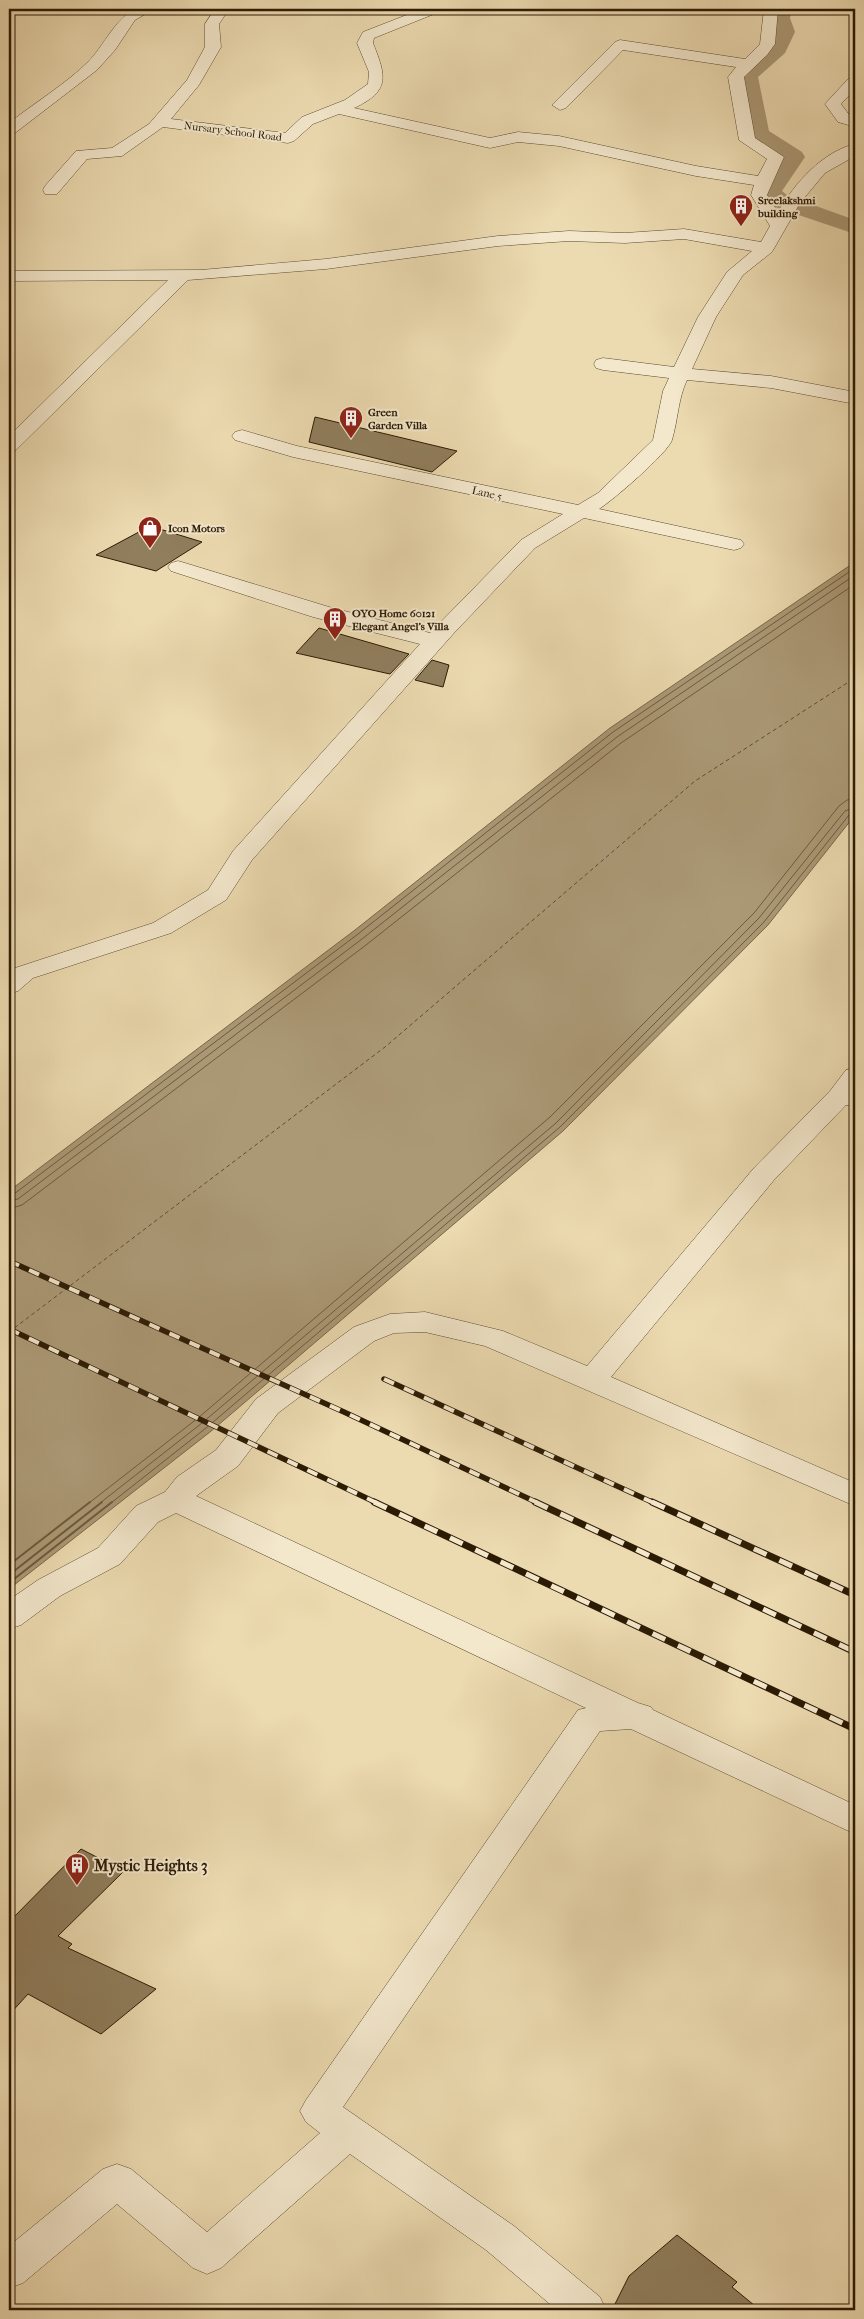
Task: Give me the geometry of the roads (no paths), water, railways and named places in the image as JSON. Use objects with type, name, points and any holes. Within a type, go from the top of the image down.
[{"type":"street","points":[[9,130],[92,67],[110,47],[130,17],[147,9]]},
{"type":"street","points":[[51,190],[82,154],[116,153],[159,122],[194,82],[213,47],[212,24],[222,9]]},
{"type":"street","name":"Nursary School Road","points":[[159,122],[288,138],[299,132],[308,121],[338,109],[364,95],[376,82],[377,75],[365,43],[368,35],[434,9]]},
{"type":"street","points":[[771,9],[770,28],[765,48],[746,64],[736,77],[747,140],[776,157],[763,182],[759,195],[779,226]]},
{"type":"street","points":[[560,105],[620,45],[746,64]]},
{"type":"street","points":[[855,80],[833,104],[844,119],[855,122]]},
{"type":"street","points":[[338,109],[490,143],[518,137],[559,141],[763,182]]},
{"type":"street","points":[[14,974],[162,928],[217,895],[242,856],[435,641],[528,544],[605,497],[662,442],[672,391],[707,317],[736,272],[766,248],[793,201],[819,170],[855,149]]},
{"type":"street","points":[[9,276],[183,275],[317,264],[498,241],[569,236],[626,238],[684,234],[766,248]]},
{"type":"street","points":[[9,446],[99,361],[183,275]]},
{"type":"street","points":[[603,364],[680,374],[771,382],[855,398]]},
{"type":"street","name":"Lane 5","points":[[242,436],[294,451],[734,544]]},
{"type":"street","points":[[178,567],[321,612],[435,641]]},
{"type":"street","points":[[592,1380],[764,1174],[850,1090]]},
{"type":"street","points":[[9,1617],[49,1588],[109,1556],[147,1514],[176,1500],[188,1485],[227,1458],[267,1406],[364,1334],[390,1324],[426,1322],[493,1338],[855,1495]]},
{"type":"street","points":[[176,1500],[639,1716],[855,1820]]},
{"type":"street","points":[[586,2310],[500,2238],[319,2111],[590,1719],[639,1716]]},
{"type":"street","points":[[9,2270],[117,2182],[207,2256],[348,2132]]},
{"type":"water","points":[[855,562],[855,815],[768,925],[563,1131],[210,1432],[9,1589],[9,1191],[355,930],[610,728]]},
{"type":"waterway","points":[[783,9],[780,18],[785,32],[778,49],[748,76],[759,134],[794,157],[770,192],[780,201],[855,227]]},
{"type":"railway","points":[[9,1261],[344,1412],[538,1503]]},
{"type":"railway","points":[[9,1329],[377,1503]]},
{"type":"railway","points":[[384,1379],[654,1503]]},
{"type":"railway","points":[[374,1502],[855,1729]]},
{"type":"railway","points":[[535,1502],[855,1652]]},
{"type":"railway","points":[[652,1502],[855,1595]]},
{"type":"place","name":"Sreelakshmi building","points":[[741,227]]},
{"type":"place","name":"Green Garden Villa","points":[[351,439]]},
{"type":"place","name":"Icon Motors","points":[[150,549]]},
{"type":"place","name":"OYO Home 60121 Elegant Angel's Villa","points":[[335,640]]},
{"type":"place","name":"Mystic Heights 3","points":[[77,1886]]}]
